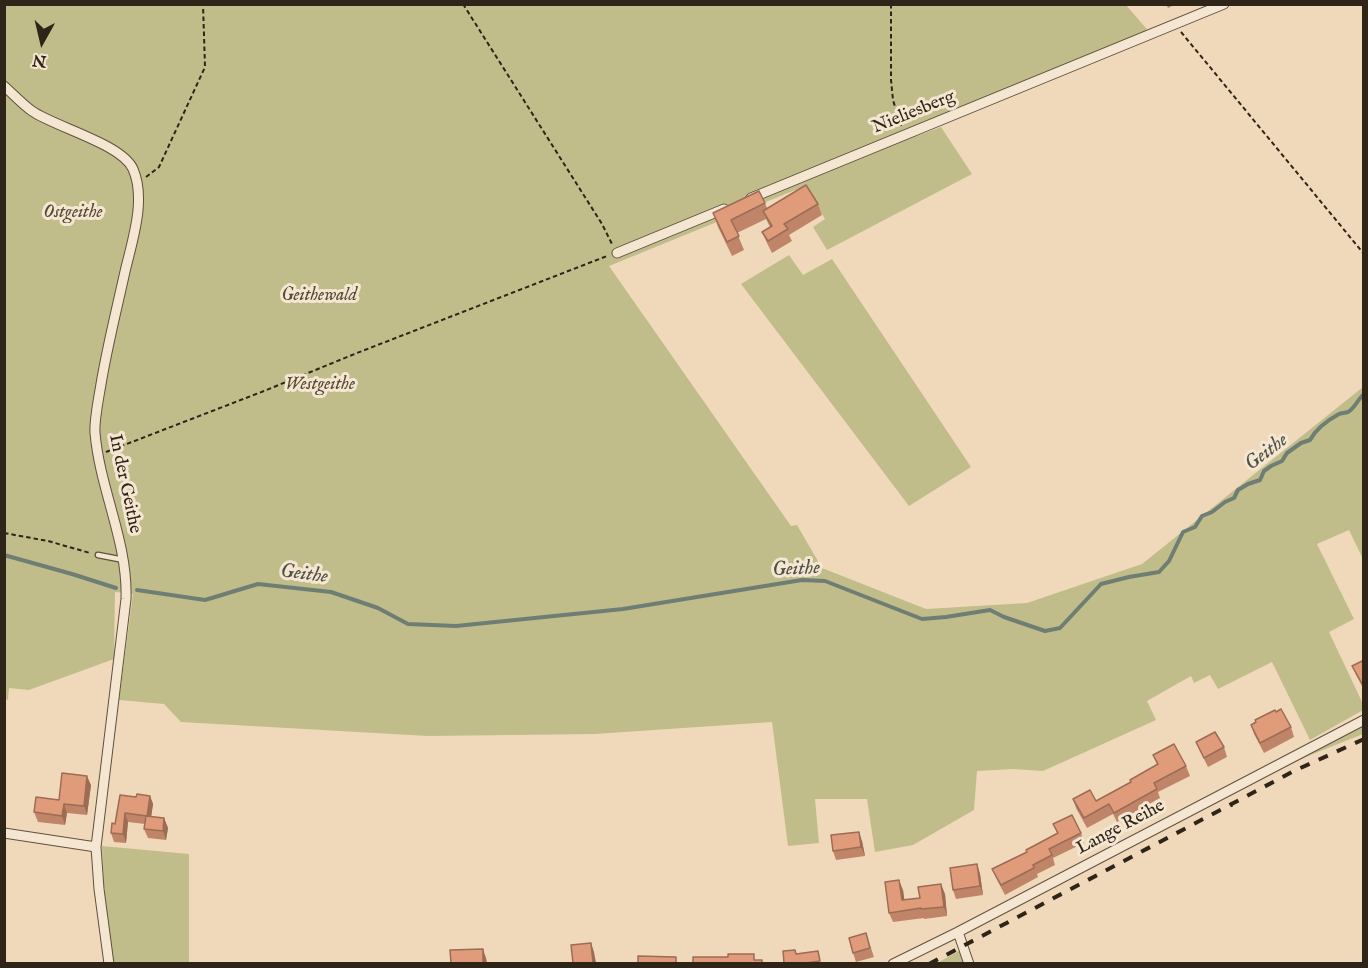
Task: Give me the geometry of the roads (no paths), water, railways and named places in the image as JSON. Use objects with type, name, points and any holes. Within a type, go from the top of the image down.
[{"type":"street","name":"Nieliesberg","points":[[738,203],[1224,4]]},
{"type":"street","name":"In der Geithe","points":[[4,86],[31,111],[124,157],[133,168],[138,188],[139,206],[101,382],[95,431],[105,489],[124,560],[127,586],[96,847],[99,889],[110,963]]},
{"type":"street","points":[[617,253],[728,207]]},
{"type":"street","name":"Lange Reihe","points":[[893,963],[958,932],[1364,720]]},
{"type":"street","points":[[4,833],[96,847]]},
{"type":"street","points":[[958,932],[969,963]]},
{"type":"lane","points":[[98,555],[124,560]]},
{"type":"waterway","name":"Geithe","points":[[137,590],[205,600],[258,584],[331,592],[378,608],[408,624],[456,626],[623,609],[802,580],[825,581],[922,619],[990,610],[1045,631],[1060,628],[1101,584],[1159,572],[1169,561],[1183,532],[1195,527],[1202,516],[1234,498],[1238,490],[1260,480],[1264,471],[1282,461],[1287,453],[1301,443],[1310,440],[1331,419],[1350,411],[1364,394]]},
{"type":"waterway","name":"Geithe","points":[[4,555],[116,588]]},
{"type":"railway","points":[[929,964],[1294,771],[1364,739]]},
{"type":"park label","name":"Ostgeithe","points":[[73,213]]},
{"type":"park label","name":"Geithewald","points":[[319,296]]},
{"type":"park label","name":"Westgeithe","points":[[320,385]]}]
